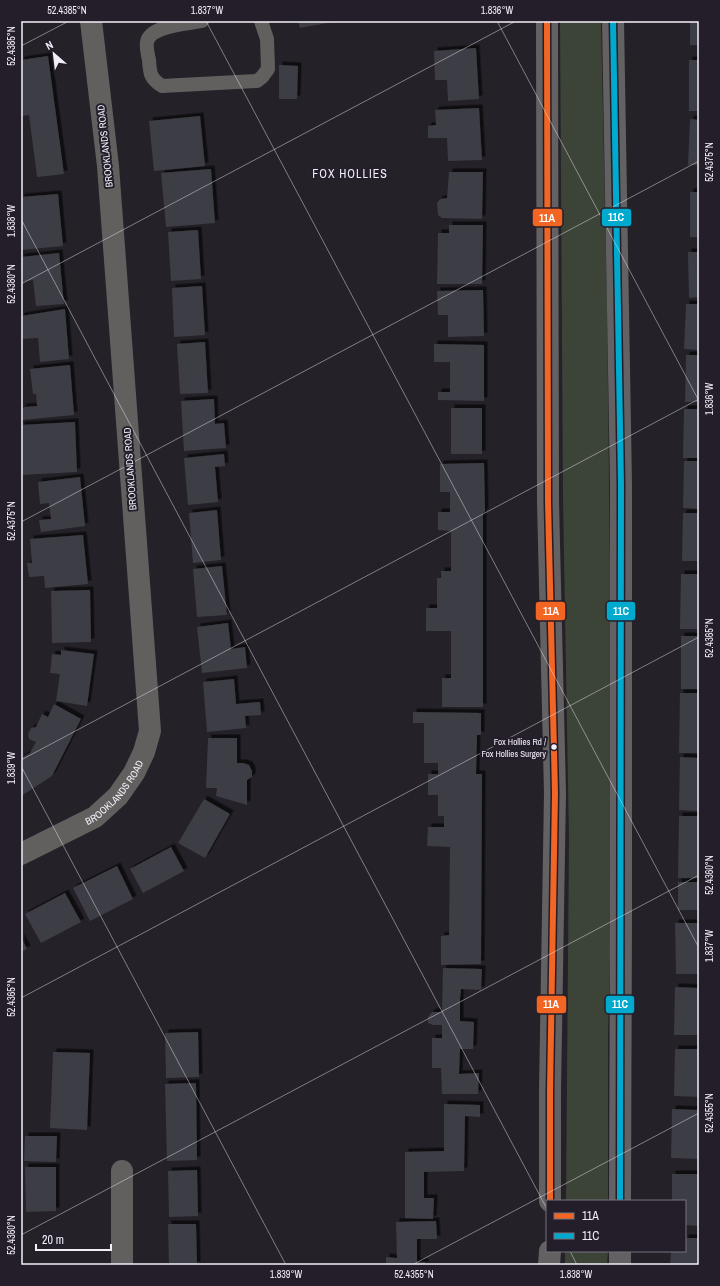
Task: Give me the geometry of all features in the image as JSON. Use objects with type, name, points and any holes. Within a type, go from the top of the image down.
[{"type":"main road","points":[[547,21],[548,502],[556,793],[550,1075],[550,1200]]},
{"type":"main road","points":[[613,21],[621,484],[620,1200]]},
{"type":"main road","points":[[550,1252],[550,1265]]},
{"type":"main road","points":[[620,1252],[620,1265]]},
{"type":"street","name":"BROOKLANDS ROAD","points":[[21,854],[95,817],[118,796],[134,773],[144,752],[150,731],[108,166],[91,21]]},
{"type":"street","points":[[122,1171],[122,1265]]},
{"type":"lane","points":[[202,21],[157,30],[150,35],[147,42],[150,74],[154,81],[162,86],[257,81],[262,78],[268,69],[267,39],[261,21]]},
{"type":"green space","points":[[560,21],[601,21],[607,304],[613,836],[608,1037],[608,1200],[566,1200],[569,839],[563,499]]},
{"type":"green space","points":[[565,1252],[608,1252],[607,1265],[565,1265]]},
{"type":"building","points":[[298,21],[333,21],[333,22],[300,28]]},
{"type":"building","points":[[690,21],[699,21],[699,45],[690,45]]},
{"type":"building","points":[[476,48],[479,99],[448,101],[447,80],[435,80],[434,51]]},
{"type":"building","points":[[48,56],[64,174],[37,177],[29,115],[21,116],[21,60]]},
{"type":"building","points":[[689,60],[699,60],[699,111],[689,111]]},
{"type":"building","points":[[279,65],[298,66],[297,99],[279,99]]},
{"type":"building","points":[[479,108],[482,160],[448,161],[447,138],[428,138],[428,126],[436,125],[435,110]]},
{"type":"building","points":[[200,116],[205,166],[154,171],[149,121]]},
{"type":"building","points":[[690,119],[699,120],[699,165],[688,165]]},
{"type":"building","points":[[211,169],[215,223],[166,227],[161,173]]},
{"type":"building","points":[[449,172],[483,172],[482,219],[442,218],[438,215],[437,203],[440,199],[447,198]]},
{"type":"building","points":[[690,192],[699,192],[699,237],[690,237]]},
{"type":"building","points":[[58,194],[63,246],[21,250],[21,197]]},
{"type":"building","points":[[449,225],[483,225],[482,284],[437,284],[438,233],[449,233]]},
{"type":"building","points":[[198,230],[201,279],[171,281],[168,232]]},
{"type":"building","points":[[688,252],[699,252],[699,297],[689,298]]},
{"type":"building","points":[[59,253],[64,304],[36,306],[33,280],[23,282],[21,257]]},
{"type":"building","points":[[202,286],[205,335],[174,337],[172,288]]},
{"type":"building","points":[[483,290],[484,336],[448,337],[448,315],[438,315],[437,291]]},
{"type":"building","points":[[686,304],[699,304],[699,350],[684,349]]},
{"type":"building","points":[[65,309],[69,359],[40,362],[38,338],[21,339],[21,316]]},
{"type":"building","points":[[205,342],[208,393],[180,394],[177,344]]},
{"type":"building","points":[[434,344],[484,345],[484,401],[438,400],[438,392],[450,392],[450,362],[434,362]]},
{"type":"building","points":[[686,355],[699,355],[699,402],[685,402]]},
{"type":"building","points":[[70,365],[74,415],[22,420],[21,410],[24,407],[37,406],[36,394],[33,394],[30,369]]},
{"type":"building","points":[[214,399],[215,424],[224,423],[226,448],[184,451],[181,401]]},
{"type":"building","points":[[451,408],[482,408],[482,454],[451,454]]},
{"type":"building","points":[[684,409],[699,409],[699,458],[683,458]]},
{"type":"building","points":[[75,422],[77,472],[21,475],[21,425]]},
{"type":"building","points":[[224,454],[225,466],[215,467],[218,502],[188,505],[184,458]]},
{"type":"building","points":[[684,461],[699,461],[699,509],[683,508]]},
{"type":"building","points":[[484,463],[485,512],[483,513],[483,707],[442,707],[442,678],[451,678],[451,631],[426,631],[426,608],[437,608],[437,578],[441,578],[441,571],[451,571],[451,531],[438,530],[438,512],[450,512],[450,492],[440,492],[440,464]]},
{"type":"building","points":[[80,477],[85,526],[41,532],[39,520],[51,519],[49,503],[40,504],[38,482]]},
{"type":"building","points":[[217,510],[221,560],[193,563],[189,513]]},
{"type":"building","points":[[683,513],[699,513],[699,561],[682,561]]},
{"type":"building","points":[[83,535],[88,584],[45,588],[44,576],[29,577],[27,563],[32,563],[30,539]]},
{"type":"building","points":[[222,566],[227,615],[197,617],[193,569]]},
{"type":"building","points":[[681,574],[699,574],[699,629],[680,629]]},
{"type":"building","points":[[90,590],[91,642],[52,643],[51,591]]},
{"type":"building","points":[[228,623],[231,649],[245,647],[247,668],[202,673],[197,627]]},
{"type":"building","points":[[681,636],[699,636],[699,689],[681,689]]},
{"type":"building","points":[[61,650],[94,654],[87,706],[56,701],[60,674],[50,673],[52,654],[61,655]]},
{"type":"building","points":[[234,679],[236,704],[260,702],[261,715],[245,716],[246,728],[207,732],[203,682]]},
{"type":"building","points":[[680,693],[699,693],[699,753],[679,753]]},
{"type":"building","points":[[54,704],[81,719],[52,776],[21,796],[21,758],[30,753],[36,742],[29,739],[28,734],[31,728],[36,727],[42,714],[48,717]]},
{"type":"building","points":[[413,712],[481,713],[481,735],[477,735],[476,774],[482,774],[481,964],[441,965],[441,936],[449,935],[450,847],[427,846],[428,827],[444,827],[444,816],[438,816],[438,795],[428,795],[428,774],[438,774],[438,763],[424,763],[424,723],[413,723]]},
{"type":"building","points":[[208,738],[237,738],[237,763],[249,765],[252,771],[252,777],[247,780],[247,805],[216,796],[217,788],[206,788]]},
{"type":"building","points":[[680,757],[699,758],[699,811],[679,810]]},
{"type":"building","points":[[204,799],[230,814],[205,858],[178,843]]},
{"type":"building","points":[[679,816],[699,816],[699,878],[678,878]]},
{"type":"building","points":[[171,847],[184,871],[143,893],[130,869]]},
{"type":"building","points":[[117,866],[133,899],[90,921],[73,888]]},
{"type":"building","points":[[678,882],[699,882],[699,910],[678,910]]},
{"type":"building","points":[[65,893],[81,922],[41,943],[25,914]]},
{"type":"building","points":[[675,923],[699,923],[699,974],[676,974]]},
{"type":"building","points":[[21,937],[27,949],[21,952]]},
{"type":"building","points":[[443,968],[482,969],[481,990],[461,989],[460,998],[460,1021],[474,1022],[473,1049],[460,1049],[459,1074],[479,1073],[478,1094],[442,1094],[441,1068],[432,1068],[432,1038],[442,1038],[442,1025],[433,1025],[428,1023],[428,1017],[432,1012],[442,1012]]},
{"type":"building","points":[[675,987],[699,988],[699,1035],[674,1035]]},
{"type":"building","points":[[198,1032],[199,1077],[166,1078],[165,1033]]},
{"type":"building","points":[[675,1049],[699,1049],[699,1097],[674,1096]]},
{"type":"building","points":[[53,1052],[90,1053],[87,1130],[50,1128]]},
{"type":"building","points":[[196,1083],[197,1160],[167,1161],[165,1084]]},
{"type":"building","points":[[444,1104],[480,1105],[480,1117],[465,1116],[464,1171],[424,1172],[424,1198],[434,1198],[433,1219],[405,1218],[405,1152],[444,1151]]},
{"type":"building","points":[[672,1109],[699,1110],[699,1159],[671,1158]]},
{"type":"building","points":[[25,1136],[57,1136],[56,1162],[24,1161]]},
{"type":"building","points":[[25,1167],[56,1167],[56,1211],[26,1212]]},
{"type":"building","points":[[197,1170],[198,1216],[169,1217],[168,1171]]},
{"type":"building","points":[[672,1174],[699,1174],[699,1226],[686,1225],[686,1200],[672,1200]]},
{"type":"building","points":[[436,1221],[437,1239],[417,1239],[417,1262],[425,1262],[425,1265],[386,1265],[386,1257],[397,1258],[396,1222]]},
{"type":"building","points":[[168,1224],[196,1224],[197,1265],[169,1265]]},
{"type":"building","points":[[686,1238],[699,1238],[699,1265],[670,1265],[671,1252],[686,1252]]},
{"type":"transit line","name":"11A","points":[[547,21],[548,502],[555,793],[550,1091],[550,1200]]},
{"type":"transit line","name":"11C","points":[[613,21],[621,484],[620,1200]]},
{"type":"place","name":"Fox Hollies Rd / Fox Hollies Surgery","points":[[554,747]]},
{"type":"district","name":"FOX HOLLIES","points":[[350,174]]}]
